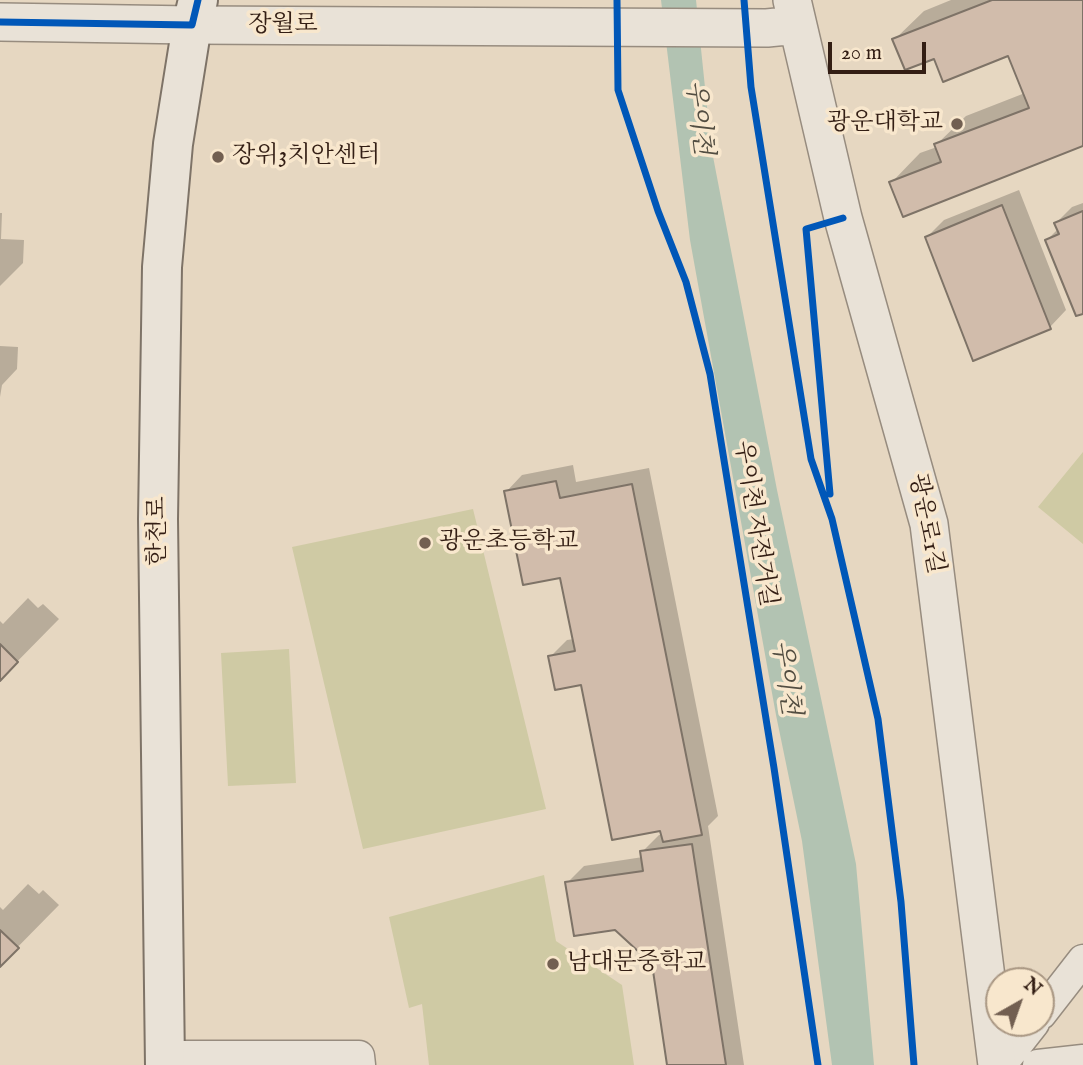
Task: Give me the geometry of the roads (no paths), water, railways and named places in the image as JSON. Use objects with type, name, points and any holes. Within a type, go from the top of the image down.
[{"type":"main road","name":"한천로","points":[[164,1061],[158,519],[162,267],[173,144],[195,13]]},
{"type":"street","name":"장월로","points":[[0,22],[195,13],[565,27],[786,18]]},
{"type":"street","name":"광운로1길","points":[[786,18],[929,524],[999,1065]]},
{"type":"street","points":[[1055,996],[1083,960]]},
{"type":"street","points":[[999,1065],[1022,1037]]},
{"type":"street","points":[[164,1061],[359,1056],[360,1065]]},
{"type":"street","points":[[1038,1065],[1083,1060]]},
{"type":"water","name":"우이천","points":[[661,0],[696,0],[711,146],[777,490],[856,864],[874,1065],[832,1065],[802,841],[776,715],[690,240]]},
{"type":"place","name":"광운대학교","points":[[957,124]]},
{"type":"place","name":"장위3치안센터","points":[[218,157]]},
{"type":"place","name":"광운초등학교","points":[[425,543]]},
{"type":"place","name":"남대문중학교","points":[[553,964]]}]
